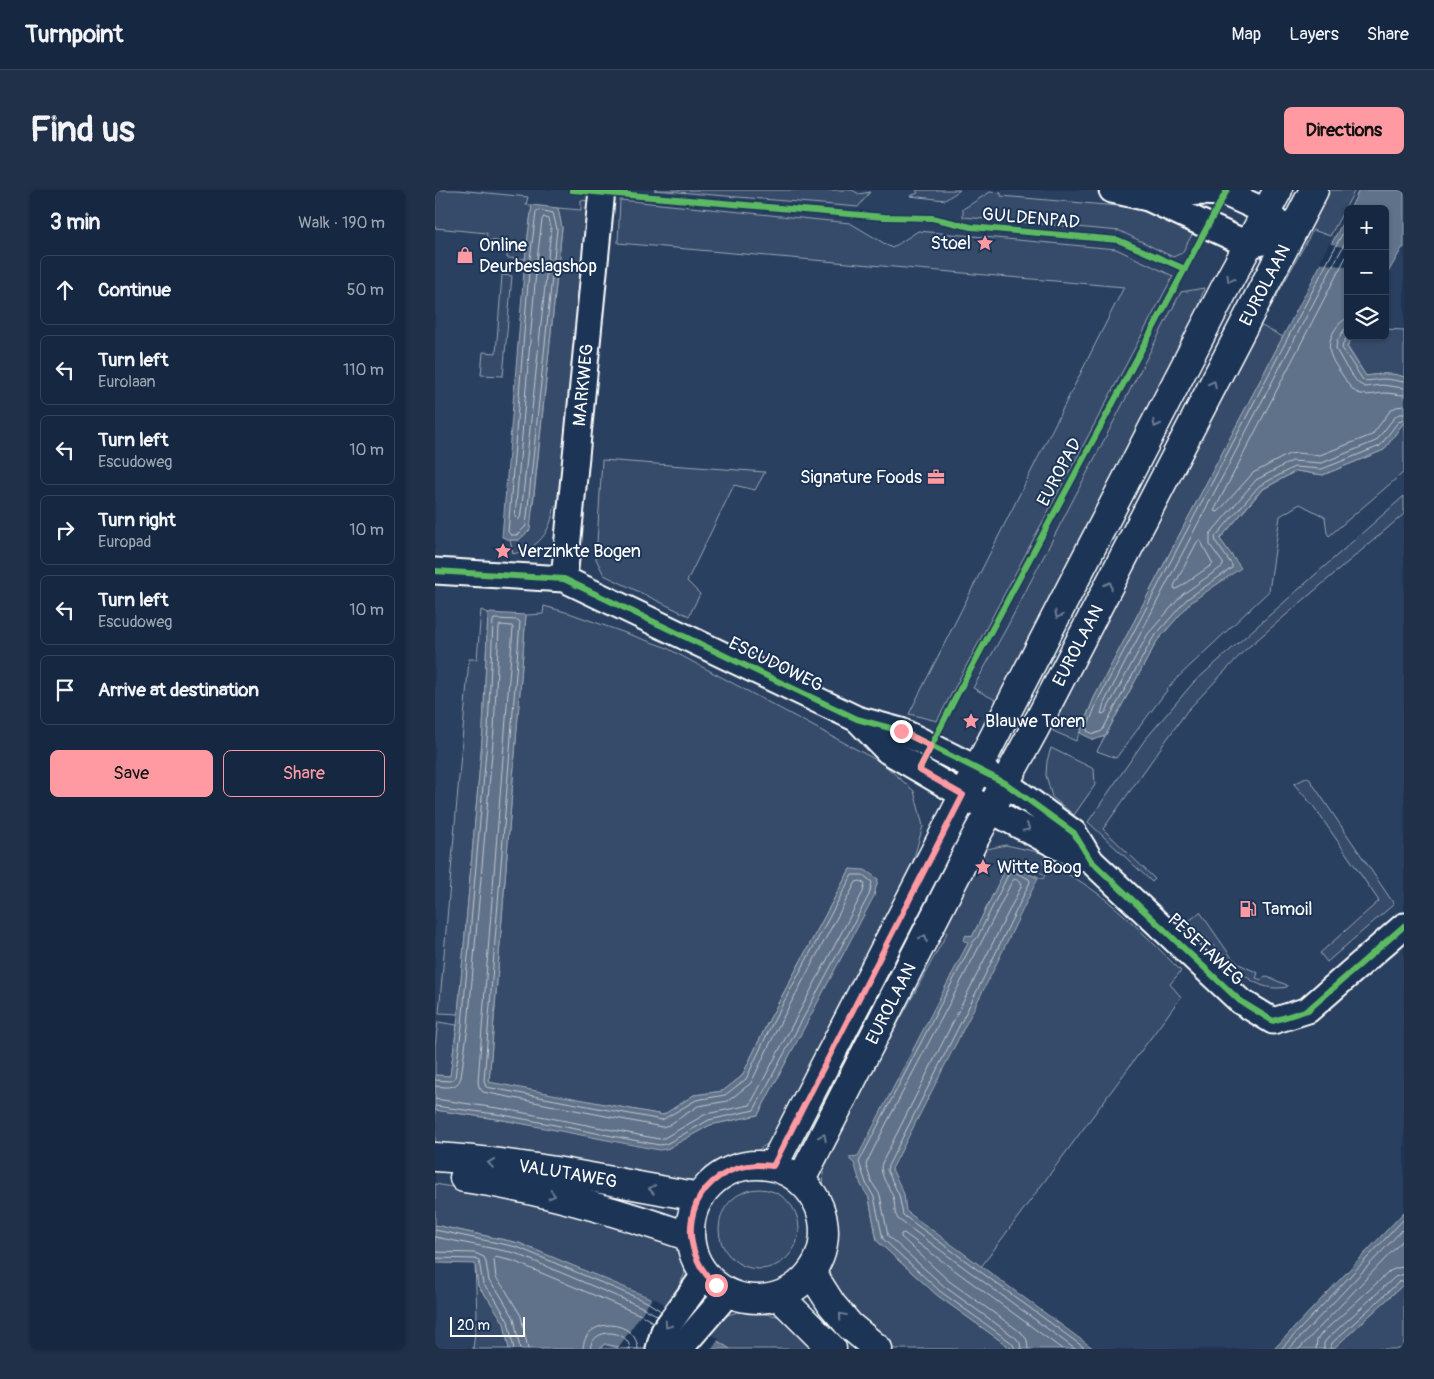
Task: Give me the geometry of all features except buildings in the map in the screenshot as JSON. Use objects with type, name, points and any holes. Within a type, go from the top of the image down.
[{"type":"main road","name":"EUROLAAN","points":[[801,1180],[991,809],[1039,721],[1314,190]]},
{"type":"main road","name":"EUROLAAN","points":[[773,1166],[1225,288],[1273,201]]},
{"type":"main road","name":"VALUTAWEG","points":[[435,1157],[542,1170],[700,1197]]},
{"type":"main road","points":[[756,1165],[773,1166],[801,1180],[814,1196],[822,1214],[825,1234],[821,1254],[811,1272],[797,1286],[779,1296],[762,1299],[745,1298],[729,1293],[716,1285],[705,1274],[695,1256],[690,1237],[692,1215],[700,1197],[710,1184],[724,1174],[739,1167],[756,1165]]},
{"type":"main road","name":"VALUTAWEG","points":[[435,1174],[499,1183],[537,1191],[623,1214],[690,1237]]},
{"type":"main road","points":[[811,1272],[850,1326],[878,1349]]},
{"type":"main road","points":[[779,1296],[832,1349]]},
{"type":"street","name":"MARKWEG","points":[[564,579],[601,190]]},
{"type":"street","points":[[1112,190],[1148,198],[1249,245],[1290,236],[1273,201],[1225,193],[1198,192],[1148,198]]},
{"type":"street","points":[[435,571],[564,579]]},
{"type":"street","name":"ESCUDOWEG","points":[[564,579],[857,720],[901,731],[1005,783]]},
{"type":"street","name":"ESCUDOWEG","points":[[857,720],[888,751],[963,795],[991,809]]},
{"type":"street","name":"PESETAWEG","points":[[1005,783],[1074,833],[1091,861],[1239,1001],[1273,1021],[1308,1010],[1404,926]]},
{"type":"street","name":"PESETAWEG","points":[[991,809],[1091,861]]},
{"type":"street","points":[[659,1349],[664,1331],[705,1274]]},
{"type":"street","points":[[675,1349],[684,1344],[729,1293]]},
{"type":"shaded area","points":[[435,190],[1404,190],[1404,1333],[1391,1349],[435,1349]]},
{"type":"shaded area","points":[[435,190],[458,190],[528,197],[526,205],[532,205],[525,259],[507,258],[508,242],[486,240],[487,233],[435,228]]},
{"type":"shaded area","points":[[654,190],[852,190],[859,194],[870,192],[858,207]]},
{"type":"shaded area","points":[[916,190],[960,190],[945,200],[910,196],[918,193]]},
{"type":"shaded area","points":[[1325,190],[1355,190],[1347,205],[1344,205],[1344,210],[1330,236],[1313,230],[1270,308],[1263,305]]},
{"type":"shaded area","points":[[990,192],[1001,193],[1001,196],[1129,207],[1158,213],[1195,229],[1182,253],[1173,257],[1120,231],[963,217],[963,209]]},
{"type":"shaded area","points":[[581,200],[589,201],[564,505],[555,506],[550,524],[537,543],[513,554],[510,540],[519,540],[533,506],[562,228],[558,208],[581,210]]},
{"type":"shaded area","points":[[620,200],[850,223],[892,248],[918,231],[1116,249],[1173,276],[937,721],[909,714],[1124,287],[618,243]]},
{"type":"shaded area","points":[[502,275],[512,276],[503,376],[481,375],[483,352],[496,353]]},
{"type":"shaded area","points":[[1204,288],[1192,332],[1003,704],[973,688],[1007,627],[1181,292]]},
{"type":"shaded area","points":[[1254,322],[1283,337],[1094,698],[1076,741],[1053,731],[1068,682]]},
{"type":"shaded area","points":[[1389,329],[1404,330],[1404,377],[1390,374],[1366,376],[1347,346],[1351,340],[1389,340]]},
{"type":"shaded area","points":[[1404,422],[1404,472],[1329,536],[1325,517],[1300,504],[1280,516],[1269,591],[1174,681],[1116,758],[1097,751],[1157,641],[1191,602],[1240,568],[1220,539],[1262,490],[1296,471],[1323,475],[1384,450]]},
{"type":"shaded area","points":[[602,460],[765,472],[755,490],[734,485],[687,581],[700,594],[689,616],[604,575],[596,559]]},
{"type":"shaded area","points":[[1404,496],[1404,514],[1244,651],[1187,711],[1103,829],[1155,879],[1152,882],[1088,822],[1144,741],[1193,683]]},
{"type":"shaded area","points":[[544,606],[665,647],[882,763],[914,791],[923,826],[900,906],[779,1136],[755,1152],[729,1160],[704,1176],[677,1184],[435,1147],[435,1110],[667,1149],[710,1125],[758,1115],[873,896],[878,880],[850,869],[768,1022],[742,1076],[723,1091],[694,1095],[663,1115],[489,1083],[526,615],[543,614]]},
{"type":"shaded area","points":[[481,610],[488,613],[483,729],[458,1014],[439,1013],[469,659],[477,659]]},
{"type":"shaded area","points":[[1051,748],[1094,769],[1095,785],[1074,815],[1052,797],[1046,775],[1047,761]]},
{"type":"shaded area","points":[[1308,777],[1394,904],[1327,962],[1320,953],[1379,901],[1314,807],[1294,784]]},
{"type":"shaded area","points":[[1006,845],[1047,854],[1043,863],[1083,883],[1118,910],[1181,971],[1170,984],[1181,997],[978,1271],[906,1216],[887,1166],[1035,875],[1043,879],[1045,875],[1016,860],[1013,866],[1006,868],[972,937],[869,1198],[877,1241],[938,1296],[1012,1349],[893,1349],[853,1316],[828,1273],[831,1226],[824,1191],[822,1154],[872,1054],[889,1040],[947,933],[940,925],[972,861],[987,849]]},
{"type":"shaded area","points":[[1200,912],[1232,958],[1239,964],[1258,973],[1256,978],[1262,980],[1265,976],[1287,985],[1287,987],[1268,987],[1244,975],[1189,921]]},
{"type":"shaded area","points":[[438,1022],[457,1025],[450,1076],[435,1075],[435,1046]]},
{"type":"shaded area","points":[[435,1184],[487,1193],[648,1233],[677,1247],[685,1273],[668,1310],[644,1349],[600,1349],[604,1344],[618,1348],[652,1300],[519,1243],[435,1225]]},
{"type":"shaded area","points":[[751,1189],[767,1189],[788,1200],[799,1221],[799,1237],[788,1258],[767,1269],[751,1269],[737,1263],[725,1251],[719,1237],[719,1221],[725,1207],[737,1195]]},
{"type":"shaded area","points":[[475,1264],[478,1286],[504,1323],[509,1349],[473,1349],[477,1315]]},
{"type":"shaded area","points":[[1404,1284],[1404,1349],[1333,1349]]},
{"type":"shaded area","points":[[737,1312],[783,1317],[816,1349],[730,1349],[707,1334],[720,1318]]},
{"type":"water","points":[[1359,190],[1404,190],[1404,248],[1402,248],[1389,271],[1389,205],[1352,205]]},
{"type":"water","points":[[532,205],[558,208],[562,228],[530,530],[519,540],[510,540],[502,537],[525,259]]},
{"type":"water","points":[[1344,220],[1344,340],[1351,340],[1347,347],[1366,376],[1390,374],[1404,377],[1404,422],[1384,450],[1323,475],[1296,471],[1261,490],[1220,539],[1241,568],[1191,602],[1157,641],[1105,736],[1094,740],[1080,733],[1094,698]]},
{"type":"water","points":[[488,613],[526,615],[489,1082],[663,1115],[694,1095],[723,1091],[742,1076],[768,1022],[850,869],[865,870],[878,879],[874,896],[758,1115],[710,1125],[667,1149],[659,1150],[503,1120],[435,1110],[435,1075],[450,1076],[457,1025],[483,729]]},
{"type":"water","points":[[1013,866],[1038,878],[892,1169],[904,1194],[906,1211],[1094,1349],[1012,1349],[938,1296],[877,1241],[869,1198],[861,1185],[854,1163],[850,1160],[850,1157],[858,1156],[968,943],[963,940],[966,935],[972,937],[1006,868]]},
{"type":"water","points":[[1404,1212],[1404,1284],[1333,1349],[1274,1349]]},
{"type":"water","points":[[435,1225],[519,1243],[650,1298],[730,1349],[631,1349],[604,1344],[600,1349],[509,1349],[504,1323],[478,1286],[475,1264],[435,1263]]},
{"type":"pier","points":[[1329,243],[1344,248],[1344,266],[1319,263]]},
{"type":"pier","points":[[653,1297],[719,1339],[712,1349],[618,1348]]},
{"type":"cycle path","name":"GULDENPAD","points":[[572,190],[884,217],[932,218],[971,227],[1118,240],[1185,269]]},
{"type":"cycle path","name":"EUROPAD","points":[[919,770],[959,691],[1227,190]]},
{"type":"cycle path","points":[[435,571],[564,579],[857,719],[901,731],[1005,783],[1074,833],[1091,861],[1240,1001],[1273,1021],[1308,1010],[1404,926]]},
{"type":"place","name":"Stoel","points":[[985,243]]},
{"type":"place","name":"Online Deurbeslagshop","points":[[465,255]]},
{"type":"place","name":"Signature Foods","points":[[936,477]]},
{"type":"place","name":"Verzinkte Bogen","points":[[503,551]]},
{"type":"place","name":"Blauwe Toren","points":[[971,721]]},
{"type":"place","name":"Witte Boog","points":[[983,867]]},
{"type":"place","name":"Tamoil","points":[[1248,909]]},
{"type":"route","points":[[716,1285],[705,1274],[695,1256],[690,1237],[692,1215],[700,1197],[710,1184],[724,1174],[739,1167],[773,1166],[963,795],[919,770],[931,746],[901,731]]}]
